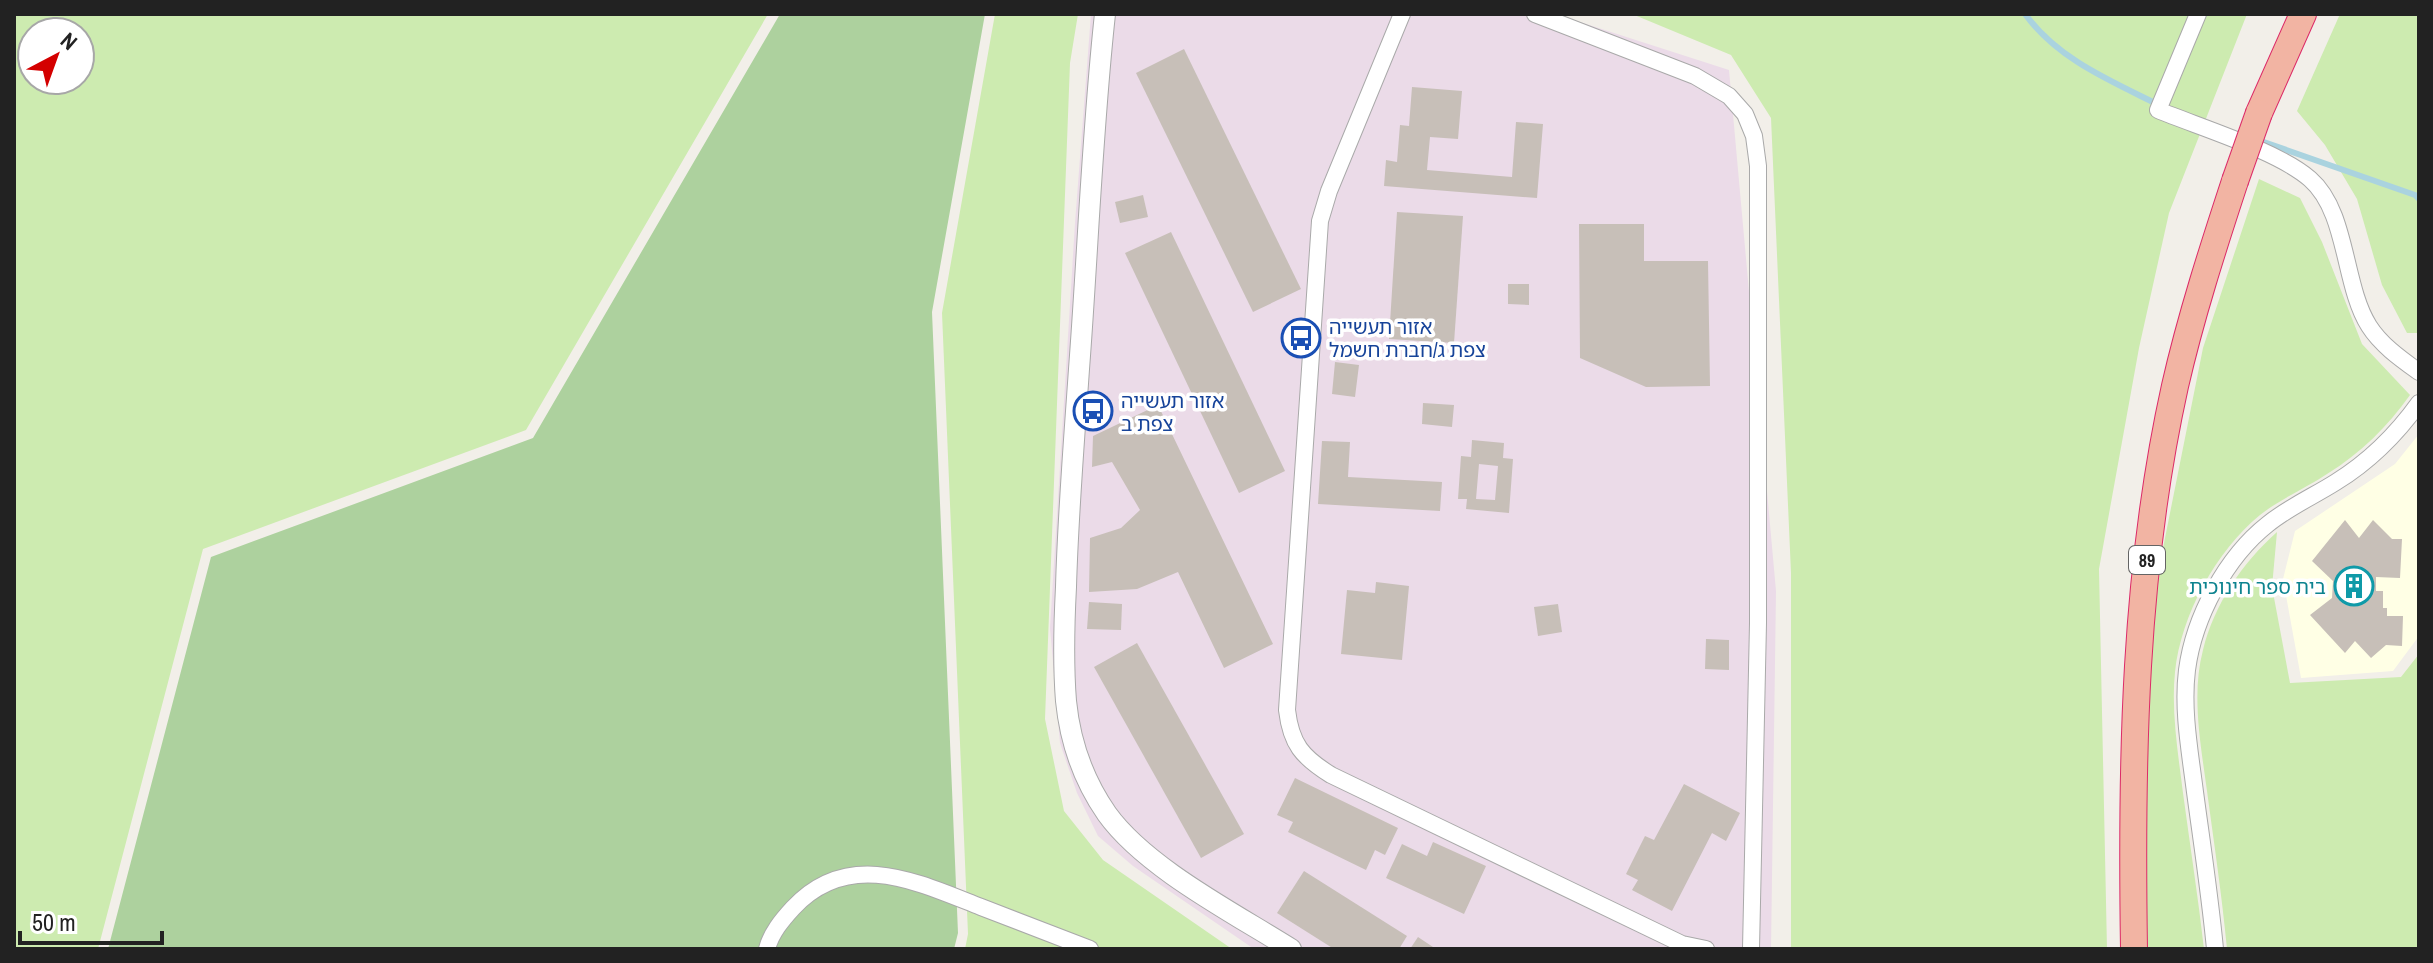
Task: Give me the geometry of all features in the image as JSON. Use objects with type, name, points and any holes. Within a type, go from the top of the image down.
[{"type":"highway","name":"89","points":[[2134,949],[2134,714],[2146,567],[2175,386],[2198,298],[2235,181],[2259,113],[2303,14]]},
{"type":"street","points":[[1105,14],[1094,113],[1090,218],[1067,527],[1064,644],[1066,703],[1073,742],[1086,776],[1106,813],[1129,840],[1207,897],[1291,949]]},
{"type":"street","points":[[1402,14],[1329,191],[1320,221],[1287,710],[1289,731],[1309,761],[1331,775],[1682,944],[1706,949]]},
{"type":"street","points":[[1535,14],[1695,76],[1729,96],[1745,114],[1754,136],[1758,166],[1758,623],[1751,949]]},
{"type":"street","points":[[2198,14],[2158,110],[2267,155],[2310,179],[2323,194],[2332,213],[2369,326],[2398,357],[2419,372]]},
{"type":"street","points":[[2215,949],[2189,748],[2187,673],[2191,646],[2207,606],[2247,542],[2269,523],[2363,463],[2387,443],[2418,406]]},
{"type":"street","points":[[767,949],[782,920],[803,897],[827,882],[862,874],[903,877],[1090,949]]},
{"type":"shaded area","points":[[1091,14],[1555,14],[1729,70],[1776,591],[1771,949],[1254,949],[1133,866],[1098,836],[1077,793],[1060,743],[1050,628]]},
{"type":"shaded area","points":[[2419,434],[2419,636],[2393,671],[2301,678],[2283,579],[2295,531],[2395,464]]},
{"type":"green space","points":[[14,14],[768,14],[526,430],[203,549],[98,949],[14,949]]},
{"type":"green space","points":[[780,14],[985,14],[932,312],[958,933],[954,949],[108,949],[211,557],[533,438]]},
{"type":"green space","points":[[995,14],[1078,14],[1070,63],[1045,719],[1064,811],[1103,860],[1232,949],[965,949],[968,934],[942,313]]},
{"type":"green space","points":[[1632,14],[2247,14],[2169,213],[2139,348],[2099,569],[2107,949],[1791,949],[1791,573],[1771,118],[1731,55]]},
{"type":"green space","points":[[2340,14],[2419,14],[2419,333],[2407,333],[2382,285],[2357,199],[2325,145],[2297,111]]},
{"type":"green space","points":[[2259,179],[2300,198],[2322,242],[2362,344],[2410,395],[2383,429],[2351,457],[2260,515],[2229,547],[2203,586],[2179,650],[2174,702],[2204,949],[2146,949],[2142,792],[2149,667],[2159,568],[2203,348]]},
{"type":"green space","points":[[2277,532],[2272,587],[2290,683],[2401,677],[2419,654],[2419,949],[2227,949],[2200,738],[2197,703],[2199,667],[2208,633],[2222,601],[2252,557]]},
{"type":"building","points":[[1184,49],[1301,289],[1253,312],[1136,73]]},
{"type":"building","points":[[1412,87],[1462,91],[1458,139],[1430,137],[1427,170],[1512,177],[1516,122],[1543,124],[1537,198],[1384,186],[1386,160],[1397,162],[1400,125],[1409,126]]},
{"type":"building","points":[[1143,195],[1148,217],[1120,223],[1115,202]]},
{"type":"building","points":[[1397,212],[1463,216],[1454,343],[1389,339]]},
{"type":"building","points":[[1579,224],[1644,224],[1644,261],[1708,261],[1710,386],[1646,387],[1580,358]]},
{"type":"building","points":[[1171,232],[1285,471],[1239,493],[1125,253]]},
{"type":"building","points":[[1508,284],[1529,284],[1529,305],[1508,304]]},
{"type":"building","points":[[1335,362],[1359,365],[1355,397],[1332,394]]},
{"type":"building","points":[[1423,403],[1454,405],[1452,427],[1422,424]]},
{"type":"building","points":[[1158,405],[1273,644],[1224,668],[1178,572],[1137,589],[1089,592],[1090,538],[1121,528],[1140,510],[1112,462],[1092,467],[1093,436]]},
{"type":"building","points":[[1472,440],[1504,443],[1503,458],[1513,459],[1509,513],[1466,509],[1467,499],[1458,499],[1461,456],[1471,457]],"holes":[[[1479,464],[1498,466],[1495,500],[1476,499]]]},
{"type":"building","points":[[1322,441],[1350,442],[1348,477],[1442,482],[1440,511],[1318,504]]},
{"type":"building","name":"בית ספר חינוכית","points":[[2345,520],[2359,538],[2373,520],[2392,539],[2402,539],[2400,578],[2376,577],[2376,591],[2383,591],[2383,608],[2387,608],[2387,616],[2403,616],[2402,646],[2386,645],[2371,658],[2355,641],[2345,653],[2310,615],[2332,598],[2333,581],[2312,561]]},
{"type":"building","points":[[1376,582],[1409,586],[1402,660],[1341,654],[1347,590],[1375,593]]},
{"type":"building","points":[[1089,602],[1122,604],[1121,630],[1087,629]]},
{"type":"building","points":[[1558,604],[1562,632],[1538,636],[1534,607]]},
{"type":"building","points":[[1706,639],[1729,640],[1729,670],[1705,669]]},
{"type":"building","points":[[1137,643],[1244,834],[1201,858],[1094,667]]},
{"type":"building","points":[[1295,778],[1398,828],[1385,855],[1375,850],[1366,870],[1288,832],[1293,822],[1277,815]]},
{"type":"building","points":[[1684,784],[1740,813],[1726,841],[1712,833],[1672,911],[1632,890],[1638,880],[1626,874],[1645,836],[1654,840]]},
{"type":"building","points":[[1433,842],[1486,866],[1464,914],[1386,878],[1402,844],[1427,856]]},
{"type":"building","points":[[1304,871],[1407,936],[1399,949],[1334,949],[1277,913]]},
{"type":"building","points":[[1418,937],[1436,949],[1410,949]]},
{"type":"waterway","points":[[2025,14],[2053,44],[2085,67],[2157,104]]},
{"type":"waterway","points":[[2258,140],[2419,199]]},
{"type":"place","name":"אזור תעשייה צפת ג/חברת חשמל","points":[[1301,338]]},
{"type":"place","name":"אזור תעשייה צפת ב","points":[[1093,411]]},
{"type":"place","name":"בית ספר חינוכית","points":[[2354,586]]}]
